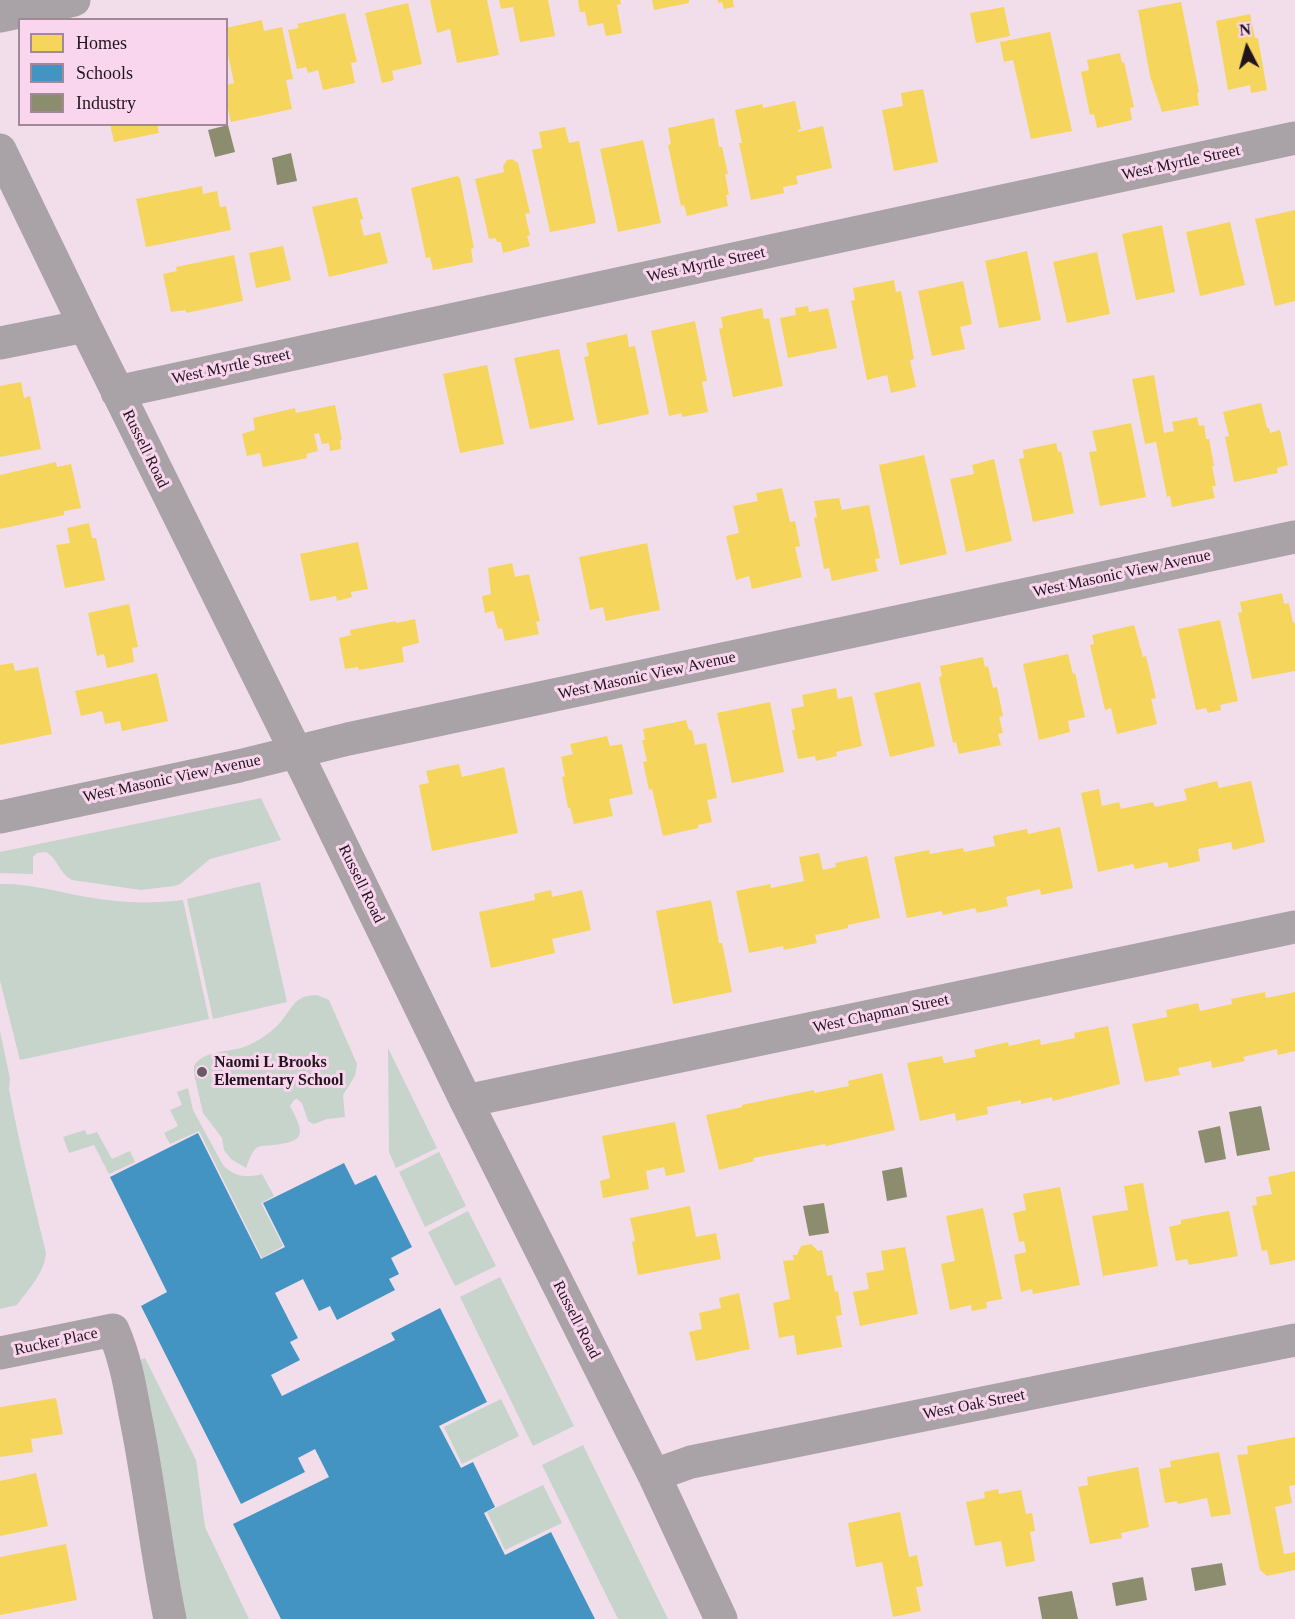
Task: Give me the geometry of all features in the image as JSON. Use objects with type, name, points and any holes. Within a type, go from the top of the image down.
[{"type":"street","points":[[0,16],[74,0]]},
{"type":"street","name":"West Myrtle Street","points":[[117,392],[1295,138]]},
{"type":"street","name":"Russell Road","points":[[0,150],[466,1101],[654,1475],[721,1619]]},
{"type":"street","points":[[0,343],[85,326]]},
{"type":"street","name":"West Masonic View Avenue","points":[[0,817],[360,737],[1295,537]]},
{"type":"street","name":"West Chapman Street","points":[[466,1101],[1295,927]]},
{"type":"street","name":"Rucker Place","points":[[0,1353],[113,1330],[124,1361],[146,1467],[170,1619]]},
{"type":"street","name":"West Oak Street","points":[[654,1475],[691,1462],[1295,1340]]},
{"type":"shaded area","points":[[261,798],[281,840],[210,859],[180,884],[174,886],[141,890],[72,880],[46,852],[37,853],[33,857],[33,874],[0,873],[0,852]]},
{"type":"shaded area","points":[[260,882],[287,1002],[213,1019],[187,899]]},
{"type":"shaded area","points":[[0,884],[33,886],[123,902],[183,900],[209,1019],[20,1060],[0,981]]},
{"type":"shaded area","points":[[317,995],[329,1000],[357,1064],[355,1076],[343,1095],[345,1117],[327,1119],[314,1124],[308,1121],[302,1103],[297,1099],[294,1100],[290,1106],[300,1130],[297,1139],[283,1144],[258,1147],[246,1168],[231,1159],[224,1150],[222,1138],[203,1113],[194,1066],[207,1055],[242,1048],[259,1040],[278,1025],[294,1004],[303,998]]},
{"type":"shaded area","points":[[0,1031],[17,1130],[46,1253],[43,1267],[17,1305],[0,1309]]},
{"type":"shaded area","points":[[388,1048],[437,1148],[396,1168],[389,1152]]},
{"type":"shaded area","points":[[188,1088],[193,1110],[223,1165],[241,1176],[262,1174],[274,1196],[261,1203],[283,1246],[262,1258],[199,1131],[170,1144],[164,1133],[178,1126],[170,1110],[182,1105],[177,1092]]},
{"type":"shaded area","points":[[85,1130],[87,1135],[97,1132],[112,1159],[130,1151],[135,1162],[109,1174],[94,1145],[69,1153],[63,1137]]},
{"type":"shaded area","points":[[439,1152],[466,1206],[425,1227],[399,1172]]},
{"type":"shaded area","points":[[468,1211],[496,1266],[455,1286],[428,1232]]},
{"type":"shaded area","points":[[500,1277],[574,1426],[533,1446],[460,1297]]},
{"type":"shaded area","points":[[145,1358],[196,1460],[205,1527],[249,1619],[186,1619],[133,1363]]},
{"type":"shaded area","points":[[501,1399],[519,1436],[462,1464],[444,1427]]},
{"type":"shaded area","points":[[583,1445],[668,1619],[618,1619],[542,1465]]},
{"type":"shaded area","points":[[543,1485],[562,1523],[505,1550],[487,1512]]},
{"type":"building: Homes","points":[[430,0],[487,0],[499,55],[457,63],[450,29],[437,33]]},
{"type":"building: Homes","points":[[499,0],[548,0],[555,36],[520,42],[513,7],[501,9]]},
{"type":"building: Homes","points":[[578,0],[620,0],[621,4],[617,5],[622,33],[606,36],[603,23],[588,26],[585,12],[580,12]]},
{"type":"building: Homes","points":[[652,0],[689,0],[689,3],[654,10]]},
{"type":"building: Homes","points":[[718,0],[733,0],[734,7],[724,9],[722,2],[718,3]]},
{"type":"building: Homes","points":[[1181,2],[1199,92],[1197,93],[1199,105],[1162,112],[1150,76],[1138,10]]},
{"type":"building: Homes","points":[[408,3],[422,64],[392,71],[394,80],[382,83],[365,13]]},
{"type":"building: Homes","points":[[1004,7],[1010,36],[976,43],[970,13]]},
{"type":"building: Homes","points":[[345,13],[357,62],[351,63],[355,83],[323,90],[318,70],[308,73],[306,67],[297,69],[288,30],[299,28],[297,24]]},
{"type":"building: Homes","points":[[1250,14],[1255,38],[1258,38],[1267,90],[1251,93],[1250,85],[1228,90],[1216,21]]},
{"type":"building: Homes","points":[[262,20],[264,31],[282,27],[293,79],[286,80],[292,109],[231,122],[228,109],[228,84],[234,83],[228,55],[228,28]]},
{"type":"building: Homes","points":[[1050,32],[1072,131],[1031,139],[1013,60],[1004,62],[1000,42]]},
{"type":"building: Homes","points":[[1120,53],[1134,107],[1130,108],[1132,120],[1097,128],[1094,114],[1090,115],[1081,72],[1089,70],[1087,60]]},
{"type":"building: Homes","points":[[923,89],[938,162],[894,171],[882,110],[903,106],[901,93]]},
{"type":"building: Homes","points":[[795,101],[801,129],[798,132],[823,126],[832,168],[796,176],[798,184],[783,187],[784,193],[751,200],[739,143],[742,143],[735,110],[762,104],[763,108]]},
{"type":"building: Homes","points":[[714,118],[719,147],[722,147],[728,174],[725,174],[729,195],[726,195],[728,206],[687,216],[684,205],[681,206],[668,145],[671,144],[668,128]]},
{"type":"building: Homes","points":[[110,126],[157,126],[159,133],[114,142]]},
{"type":"building: Homes","points":[[565,127],[569,143],[579,141],[596,223],[550,232],[532,150],[542,148],[539,132]]},
{"type":"building: Homes","points":[[643,140],[661,223],[618,232],[600,149]]},
{"type":"building: Homes","points":[[512,159],[518,163],[530,213],[525,214],[530,246],[503,253],[501,242],[497,242],[496,238],[489,239],[475,179],[504,172],[503,166],[507,160]]},
{"type":"building: Homes","points":[[457,176],[460,178],[474,248],[471,249],[473,262],[433,270],[430,257],[426,258],[411,188]]},
{"type":"building: Homes","points":[[202,186],[203,194],[217,191],[220,207],[226,206],[231,230],[146,247],[136,199]]},
{"type":"building: Homes","points":[[357,197],[363,219],[360,220],[364,236],[380,232],[388,263],[329,277],[312,207]]},
{"type":"building: Homes","points":[[1295,210],[1295,301],[1275,306],[1255,219]]},
{"type":"building: Homes","points":[[1230,222],[1245,285],[1200,296],[1186,232]]},
{"type":"building: Homes","points":[[1162,225],[1175,292],[1136,300],[1122,234]]},
{"type":"building: Homes","points":[[283,246],[291,280],[256,288],[249,253]]},
{"type":"building: Homes","points":[[1027,251],[1041,320],[999,328],[985,261]]},
{"type":"building: Homes","points":[[1097,252],[1110,314],[1067,323],[1053,262]]},
{"type":"building: Homes","points":[[234,255],[243,301],[186,313],[185,310],[171,312],[163,274],[177,271],[176,267]]},
{"type":"building: Homes","points":[[894,280],[896,292],[901,291],[914,359],[910,360],[916,387],[891,393],[887,375],[867,380],[851,301],[855,300],[853,288]]},
{"type":"building: Homes","points":[[963,281],[972,324],[960,327],[965,349],[932,356],[918,291]]},
{"type":"building: Homes","points":[[808,306],[809,312],[828,308],[837,348],[788,358],[780,318],[796,315],[795,308]]},
{"type":"building: Homes","points":[[762,308],[764,319],[769,318],[783,386],[733,397],[719,329],[723,328],[721,317]]},
{"type":"building: Homes","points":[[695,321],[707,381],[702,382],[708,412],[682,417],[681,413],[669,416],[651,331]]},
{"type":"building: Homes","points":[[627,334],[629,347],[635,346],[649,414],[598,425],[584,357],[589,356],[586,343]]},
{"type":"building: Homes","points":[[559,349],[574,420],[530,429],[514,358]]},
{"type":"building: Homes","points":[[487,365],[504,444],[460,453],[443,374]]},
{"type":"building: Homes","points":[[1154,375],[1164,433],[1174,431],[1172,422],[1197,417],[1199,426],[1204,425],[1214,466],[1212,466],[1216,486],[1212,486],[1215,498],[1172,507],[1170,496],[1167,497],[1156,442],[1145,444],[1132,379]]},
{"type":"building: Homes","points":[[21,382],[24,398],[30,396],[41,449],[0,457],[0,386]]},
{"type":"building: Homes","points":[[1261,403],[1270,433],[1280,430],[1288,465],[1277,468],[1278,473],[1234,482],[1225,437],[1229,436],[1223,412]]},
{"type":"building: Homes","points":[[335,405],[342,440],[340,440],[341,449],[330,451],[329,443],[322,444],[319,433],[314,434],[318,451],[306,454],[307,458],[263,467],[260,453],[247,456],[242,434],[255,430],[253,418],[295,408],[296,413]]},
{"type":"building: Homes","points":[[1131,423],[1146,497],[1100,506],[1089,452],[1097,451],[1092,431]]},
{"type":"building: Homes","points":[[1056,443],[1058,452],[1061,451],[1074,513],[1033,522],[1019,459],[1024,458],[1023,450]]},
{"type":"building: Homes","points":[[924,455],[947,554],[900,565],[879,465]]},
{"type":"building: Homes","points":[[994,459],[1012,541],[966,552],[950,479],[974,474],[972,465]]},
{"type":"building: Homes","points":[[56,462],[57,467],[71,464],[81,508],[64,511],[64,515],[0,529],[0,475]]},
{"type":"building: Homes","points":[[782,488],[790,522],[795,521],[800,546],[795,547],[802,577],[752,589],[749,576],[736,580],[726,536],[739,533],[733,506],[758,501],[756,493]]},
{"type":"building: Homes","points":[[839,498],[842,510],[869,505],[880,558],[875,559],[878,571],[832,581],[829,568],[824,569],[814,518],[817,517],[814,501]]},
{"type":"building: Homes","points":[[89,523],[92,538],[96,538],[105,580],[65,588],[56,545],[70,543],[67,528]]},
{"type":"building: Homes","points":[[358,542],[368,589],[351,592],[352,597],[337,601],[336,596],[310,601],[300,554]]},
{"type":"building: Homes","points":[[647,543],[660,610],[606,621],[603,607],[590,610],[579,557]]},
{"type":"building: Homes","points":[[512,563],[515,577],[529,574],[540,621],[536,622],[539,634],[505,641],[502,628],[498,629],[493,611],[485,613],[482,596],[491,594],[488,568]]},
{"type":"building: Homes","points":[[1282,593],[1284,604],[1289,603],[1293,623],[1295,622],[1295,671],[1252,679],[1238,613],[1242,612],[1240,602]]},
{"type":"building: Homes","points":[[129,604],[138,647],[132,648],[134,662],[107,668],[104,654],[97,656],[88,613]]},
{"type":"building: Homes","points":[[415,619],[419,643],[402,647],[404,662],[359,670],[358,667],[345,669],[339,638],[351,635],[350,630]]},
{"type":"building: Homes","points":[[1220,620],[1238,701],[1220,705],[1221,710],[1208,713],[1206,708],[1196,710],[1178,629]]},
{"type":"building: Homes","points":[[1134,625],[1143,657],[1146,656],[1156,698],[1151,699],[1157,724],[1117,734],[1111,708],[1105,710],[1090,645],[1094,644],[1092,635]]},
{"type":"building: Homes","points":[[1068,654],[1073,674],[1075,673],[1085,717],[1068,721],[1070,732],[1039,740],[1023,664]]},
{"type":"building: Homes","points":[[983,657],[985,667],[988,666],[993,688],[997,687],[1003,716],[999,717],[1003,733],[998,734],[1001,745],[959,754],[956,742],[953,743],[939,677],[942,676],[940,666]]},
{"type":"building: Homes","points":[[13,663],[15,671],[38,667],[52,734],[0,745],[0,665]]},
{"type":"building: Homes","points":[[157,673],[168,721],[122,731],[120,721],[105,724],[102,711],[81,716],[75,691]]},
{"type":"building: Homes","points":[[920,682],[935,746],[890,757],[874,693]]},
{"type":"building: Homes","points":[[836,688],[838,699],[852,696],[862,746],[836,752],[837,756],[816,761],[815,756],[798,759],[792,730],[795,730],[791,709],[804,706],[802,695]]},
{"type":"building: Homes","points":[[770,702],[784,772],[732,783],[717,713]]},
{"type":"building: Homes","points":[[686,720],[689,730],[692,730],[695,745],[706,743],[717,798],[707,800],[712,822],[698,825],[698,828],[663,836],[643,762],[647,761],[642,740],[645,740],[643,729]]},
{"type":"building: Homes","points":[[607,736],[610,746],[622,744],[633,794],[609,799],[613,816],[574,824],[570,808],[568,808],[561,757],[573,754],[570,744]]},
{"type":"building: Homes","points":[[459,764],[462,777],[504,767],[518,833],[432,851],[419,785],[429,783],[426,771]]},
{"type":"building: Homes","points":[[1217,781],[1219,788],[1251,781],[1265,842],[1233,850],[1231,842],[1198,849],[1200,861],[1169,868],[1167,862],[1135,869],[1133,864],[1098,872],[1081,793],[1099,789],[1102,806],[1119,802],[1121,809],[1153,802],[1155,807],[1187,800],[1184,789]]},
{"type":"building: Homes","points":[[1060,827],[1073,888],[1041,895],[1040,889],[1006,897],[1008,906],[977,913],[975,908],[943,915],[942,911],[907,918],[894,857],[929,850],[930,854],[963,848],[964,852],[995,846],[993,836],[1027,829],[1028,834]]},
{"type":"building: Homes","points":[[819,853],[823,870],[836,867],[835,863],[867,856],[880,918],[815,935],[817,943],[784,950],[783,946],[749,953],[736,891],[770,884],[771,888],[804,881],[799,857]]},
{"type":"building: Homes","points":[[551,890],[552,897],[582,890],[591,930],[552,939],[555,953],[491,968],[479,912],[535,900],[534,894]]},
{"type":"building: Homes","points":[[711,900],[732,992],[673,1004],[656,911]]},
{"type":"building: Homes","points":[[1265,992],[1266,998],[1295,992],[1295,1051],[1278,1055],[1277,1049],[1243,1057],[1245,1061],[1212,1068],[1211,1061],[1178,1068],[1180,1075],[1145,1082],[1132,1024],[1167,1017],[1166,1010],[1198,1003],[1200,1011],[1232,1004],[1231,999]]},
{"type":"building: Homes","points":[[1108,1026],[1120,1084],[1053,1101],[1052,1097],[1021,1104],[1021,1100],[987,1107],[988,1114],[956,1121],[955,1113],[920,1121],[907,1063],[942,1056],[944,1063],[976,1057],[974,1050],[1008,1042],[1009,1046],[1040,1039],[1041,1045],[1075,1038],[1074,1033]]},
{"type":"building: Homes","points":[[882,1073],[895,1130],[826,1146],[825,1144],[753,1158],[754,1161],[719,1170],[706,1115],[814,1090],[814,1093],[849,1086],[848,1081]]},
{"type":"building: Homes","points":[[675,1122],[685,1172],[666,1176],[664,1167],[646,1171],[649,1189],[603,1198],[600,1181],[610,1178],[602,1136]]},
{"type":"building: Homes","points":[[1295,1171],[1295,1260],[1270,1265],[1267,1250],[1262,1251],[1252,1206],[1257,1205],[1256,1197],[1272,1194],[1268,1177]]},
{"type":"building: Homes","points":[[1143,1183],[1158,1266],[1103,1276],[1092,1216],[1128,1210],[1124,1186]]},
{"type":"building: Homes","points":[[1060,1187],[1080,1285],[1033,1294],[1032,1289],[1021,1292],[1014,1255],[1026,1252],[1024,1241],[1019,1242],[1013,1213],[1026,1210],[1023,1194]]},
{"type":"building: Homes","points":[[690,1206],[696,1237],[716,1233],[721,1259],[638,1275],[630,1218]]},
{"type":"building: Homes","points":[[983,1208],[1002,1299],[986,1302],[987,1308],[972,1311],[971,1305],[950,1310],[941,1264],[955,1261],[946,1216]]},
{"type":"building: Homes","points":[[1229,1211],[1238,1256],[1189,1265],[1187,1259],[1176,1261],[1169,1227],[1181,1224],[1181,1220]]},
{"type":"building: Homes","points":[[811,1244],[818,1251],[822,1250],[827,1276],[832,1275],[835,1292],[838,1291],[842,1315],[836,1316],[842,1347],[797,1355],[794,1335],[779,1338],[773,1303],[790,1299],[783,1261],[794,1260],[793,1255],[797,1255],[801,1246]]},
{"type":"building: Homes","points":[[905,1247],[918,1314],[860,1326],[853,1292],[869,1289],[866,1273],[884,1270],[881,1251]]},
{"type":"building: Homes","points":[[739,1293],[750,1349],[696,1361],[689,1332],[702,1329],[699,1313],[721,1308],[719,1298]]},
{"type":"building: Homes","points":[[56,1398],[63,1434],[31,1439],[33,1452],[0,1457],[0,1407]]},
{"type":"building: Homes","points":[[1295,1437],[1295,1485],[1289,1486],[1292,1503],[1275,1507],[1284,1554],[1295,1552],[1295,1570],[1267,1576],[1260,1570],[1237,1455],[1248,1454],[1247,1446]]},
{"type":"building: Homes","points":[[1219,1452],[1231,1514],[1211,1517],[1207,1498],[1178,1504],[1177,1501],[1165,1503],[1159,1469],[1171,1467],[1170,1461]]},
{"type":"building: Homes","points":[[1138,1467],[1149,1527],[1121,1533],[1122,1538],[1090,1544],[1078,1487],[1088,1485],[1087,1477]]},
{"type":"building: Homes","points":[[36,1473],[48,1526],[0,1536],[0,1481]]},
{"type":"building: Homes","points":[[998,1489],[999,1494],[1021,1490],[1026,1514],[1032,1513],[1035,1531],[1030,1532],[1035,1561],[1006,1567],[1001,1541],[975,1546],[966,1502],[985,1498],[984,1492]]},
{"type":"building: Homes","points":[[900,1512],[909,1557],[917,1555],[923,1586],[916,1587],[921,1611],[893,1617],[882,1562],[856,1567],[848,1523]]},
{"type":"building: Homes","points":[[66,1544],[77,1600],[0,1615],[0,1557]]},
{"type":"building: Schools","name":"Naomi L Brooks Elementary School","points":[[198,1133],[261,1259],[285,1247],[263,1203],[344,1163],[355,1185],[376,1175],[412,1247],[391,1258],[399,1274],[389,1279],[395,1290],[337,1320],[330,1306],[319,1311],[303,1279],[275,1293],[298,1338],[290,1342],[300,1360],[271,1375],[282,1396],[395,1340],[391,1333],[440,1308],[487,1402],[439,1426],[461,1468],[473,1462],[495,1507],[484,1513],[505,1555],[551,1532],[595,1619],[281,1619],[233,1524],[329,1477],[315,1449],[298,1458],[305,1472],[241,1504],[141,1306],[167,1292],[110,1177]]},
{"type":"building: Industry","points":[[228,125],[235,152],[215,157],[208,130]]},
{"type":"building: Industry","points":[[291,153],[297,181],[277,185],[272,158]]},
{"type":"building: Industry","points":[[1261,1106],[1270,1150],[1237,1156],[1229,1112]]},
{"type":"building: Industry","points":[[1220,1126],[1226,1159],[1205,1163],[1198,1131]]},
{"type":"building: Industry","points":[[902,1167],[907,1197],[887,1201],[882,1171]]},
{"type":"building: Industry","points":[[824,1203],[829,1233],[809,1236],[803,1206]]},
{"type":"building: Industry","points":[[1222,1563],[1226,1585],[1195,1591],[1191,1568]]},
{"type":"building: Industry","points":[[1143,1577],[1147,1600],[1116,1606],[1112,1583]]},
{"type":"building: Industry","points":[[1072,1591],[1078,1619],[1042,1619],[1038,1597]]},
{"type":"place","name":"Naomi L Brooks Elementary School","points":[[202,1072]]}]
